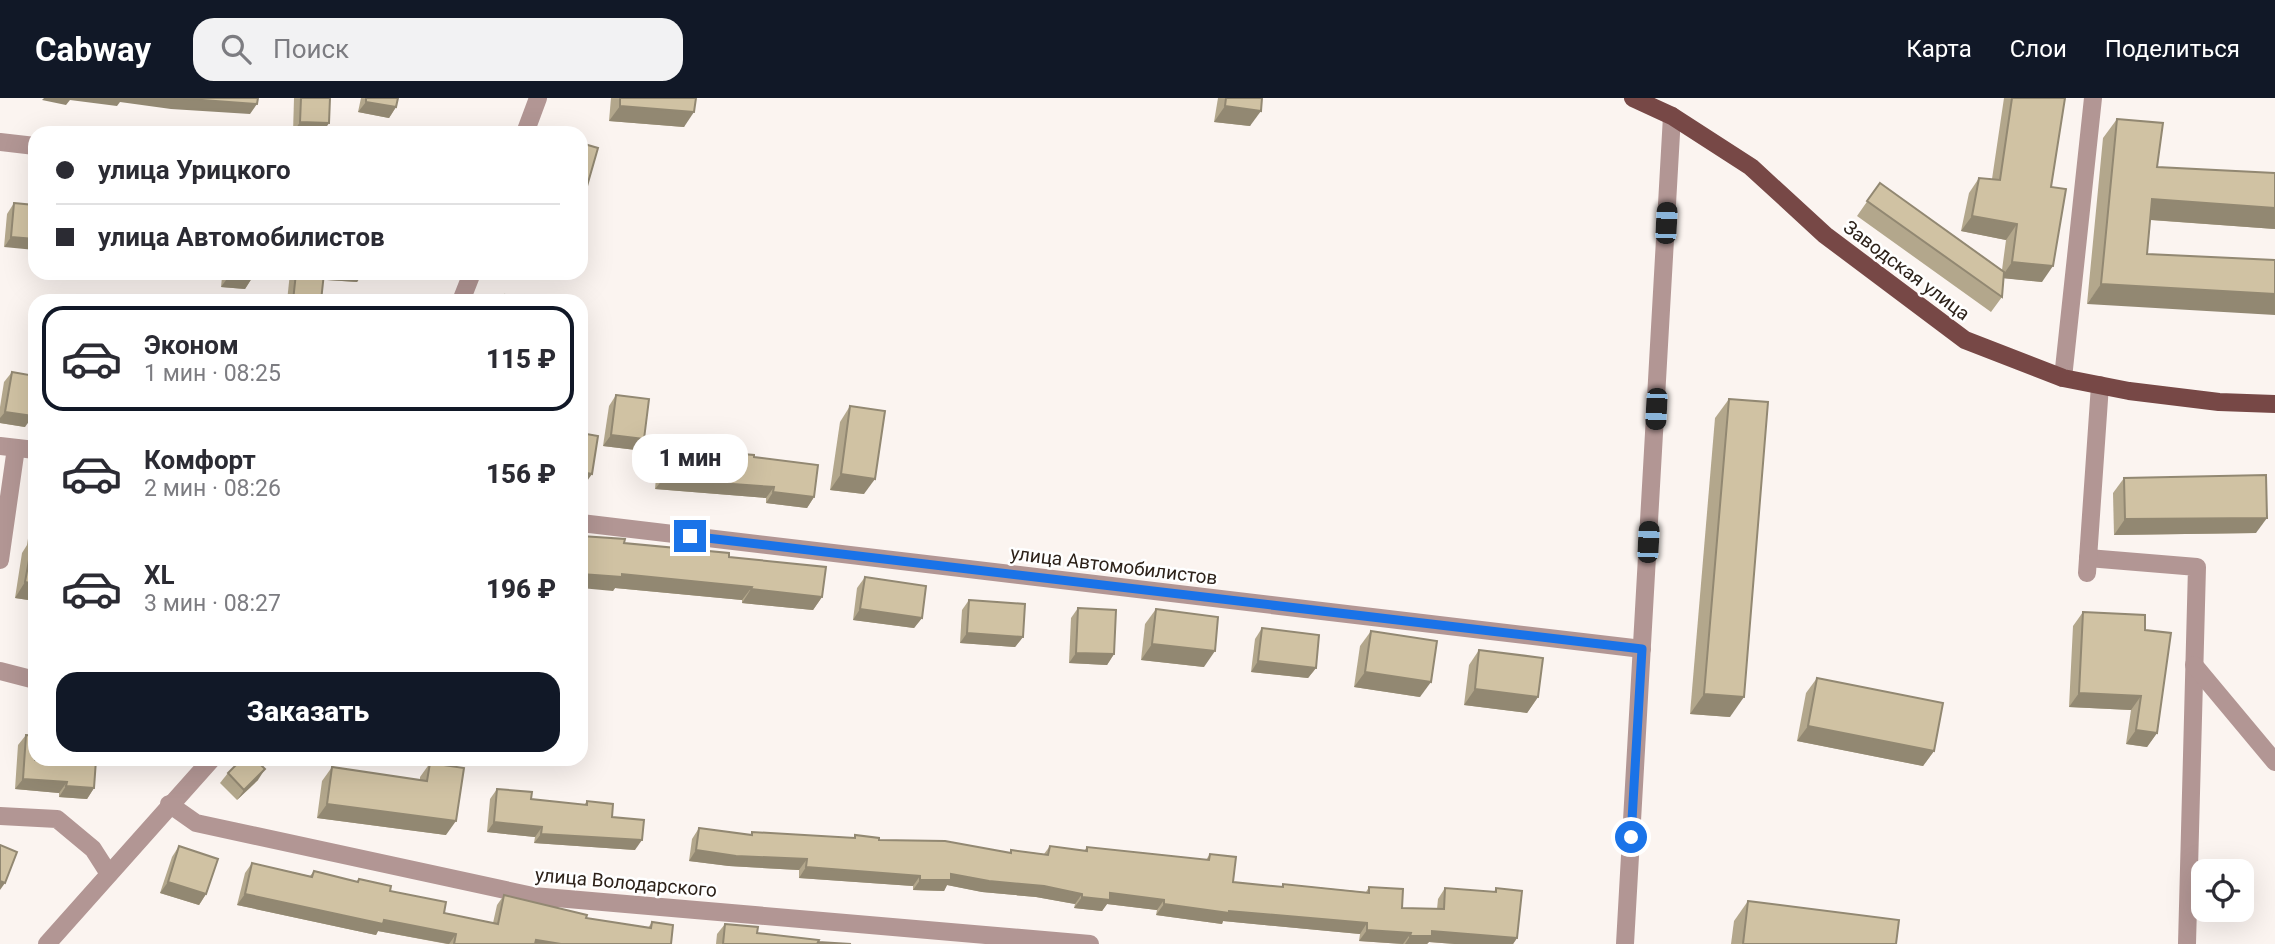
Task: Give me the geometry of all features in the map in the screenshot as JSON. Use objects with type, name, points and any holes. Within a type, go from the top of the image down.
[{"type":"main road","name":"Заводская улица","points":[[1633,98],[1672,116],[1751,167],[1825,235],[1965,340],[2063,378],[2219,402],[2275,404]]},
{"type":"street","points":[[527,126],[537,98]]},
{"type":"street","points":[[2063,378],[2093,98]]},
{"type":"street","points":[[1625,944],[1672,116]]},
{"type":"street","points":[[0,142],[28,145]]},
{"type":"street","points":[[2100,385],[2087,565],[2197,567],[2187,944]]},
{"type":"street","points":[[0,560],[8,447],[28,449]]},
{"type":"street","name":"улица Автомобилистов","points":[[588,524],[1642,649]]},
{"type":"street","points":[[2194,665],[2275,762]]},
{"type":"street","points":[[0,671],[28,678]]},
{"type":"street","points":[[47,944],[205,766]]},
{"type":"street","name":"улица Володарского","points":[[169,804],[196,823],[533,896],[1090,944]]},
{"type":"street","points":[[0,816],[57,819],[93,849],[109,874]]},
{"type":"building","points":[[175,98],[258,98],[257,104]]},
{"type":"building","points":[[301,98],[330,98],[329,123],[300,122]]},
{"type":"building","points":[[366,98],[398,98],[396,107],[366,102]]},
{"type":"building","points":[[620,98],[696,98],[694,112],[620,106]]},
{"type":"building","points":[[1226,98],[1262,98],[1261,111],[1225,106]]},
{"type":"building","points":[[2012,98],[2065,98],[2051,187],[2066,189],[2053,266],[2012,262],[2017,224],[1972,216],[1979,178],[2000,180]]},
{"type":"building","points":[[2117,119],[2163,123],[2157,167],[2275,173],[2275,208],[2152,199],[2147,254],[2275,260],[2275,294],[2101,284]]},
{"type":"building","points":[[588,145],[598,148],[588,183]]},
{"type":"building","points":[[1880,183],[2004,272],[2002,297],[1867,201]]},
{"type":"building","points":[[14,203],[28,204],[28,238],[11,237]]},
{"type":"building","points":[[295,280],[323,280],[322,294],[294,294]]},
{"type":"building","points":[[12,372],[28,375],[28,415],[5,412]]},
{"type":"building","points":[[616,395],[649,399],[644,439],[611,435]]},
{"type":"building","points":[[1729,399],[1768,402],[1744,697],[1704,694]]},
{"type":"building","points":[[850,406],[885,411],[875,479],[841,474]]},
{"type":"building","points":[[588,434],[598,436],[592,474],[588,473]]},
{"type":"building","points":[[665,443],[708,446],[707,451],[818,465],[814,497],[773,492],[774,487],[663,479]]},
{"type":"building","points":[[2266,475],[2267,518],[2125,519],[2124,478]]},
{"type":"building","points":[[588,536],[625,539],[624,543],[729,553],[729,557],[826,567],[822,597],[622,574],[622,577],[588,575]]},
{"type":"building","points":[[865,577],[926,586],[922,618],[860,609]]},
{"type":"building","points":[[969,600],[1025,604],[1023,637],[967,633]]},
{"type":"building","points":[[1078,608],[1116,610],[1114,654],[1076,653]]},
{"type":"building","points":[[1156,609],[1218,617],[1215,651],[1152,644]]},
{"type":"building","points":[[2083,612],[2145,615],[2145,630],[2171,633],[2157,733],[2136,730],[2141,696],[2079,693]]},
{"type":"building","points":[[1262,628],[1319,635],[1316,668],[1258,661]]},
{"type":"building","points":[[1371,631],[1437,641],[1431,682],[1365,672]]},
{"type":"building","points":[[1479,650],[1543,658],[1538,697],[1475,689]]},
{"type":"building","points":[[1817,678],[1943,703],[1934,751],[1808,726]]},
{"type":"building","points":[[26,735],[28,766],[96,766],[94,788],[66,786],[67,782],[23,779]]},
{"type":"building","points":[[235,766],[262,766],[265,769],[244,790],[228,773]]},
{"type":"building","points":[[430,766],[464,768],[456,821],[327,804],[332,767],[427,781]]},
{"type":"building","points":[[497,789],[532,792],[531,799],[587,805],[587,801],[613,804],[612,817],[644,820],[642,840],[541,834],[542,827],[494,822]]},
{"type":"building","points":[[699,828],[752,835],[752,832],[855,838],[855,835],[879,840],[945,841],[1011,853],[1011,850],[1048,855],[1050,846],[1087,851],[1087,847],[1209,860],[1210,854],[1236,857],[1233,882],[1369,893],[1369,887],[1403,889],[1402,908],[1444,909],[1445,888],[1522,891],[1517,938],[1432,931],[1432,936],[1410,936],[1411,933],[1367,930],[1367,923],[1229,913],[1110,893],[1110,900],[1082,897],[1082,894],[1044,886],[951,874],[951,880],[920,880],[920,876],[806,867],[807,859],[736,856],[696,850]]},
{"type":"building","points":[[0,845],[17,852],[5,883],[0,881]]},
{"type":"building","points":[[179,846],[218,859],[206,894],[168,882]]},
{"type":"building","points":[[252,863],[312,877],[314,871],[358,882],[359,879],[391,886],[390,891],[446,902],[444,913],[498,924],[504,895],[587,915],[586,918],[651,928],[652,922],[673,925],[671,944],[561,944],[536,940],[535,944],[454,944],[456,934],[384,920],[383,924],[245,894]]},
{"type":"building","points":[[1748,901],[1899,920],[1896,944],[1743,944]]},
{"type":"building","points":[[725,924],[758,927],[757,933],[851,944],[723,944]]},
{"type":"route","points":[[690,536],[1642,649],[1631,837]]}]
